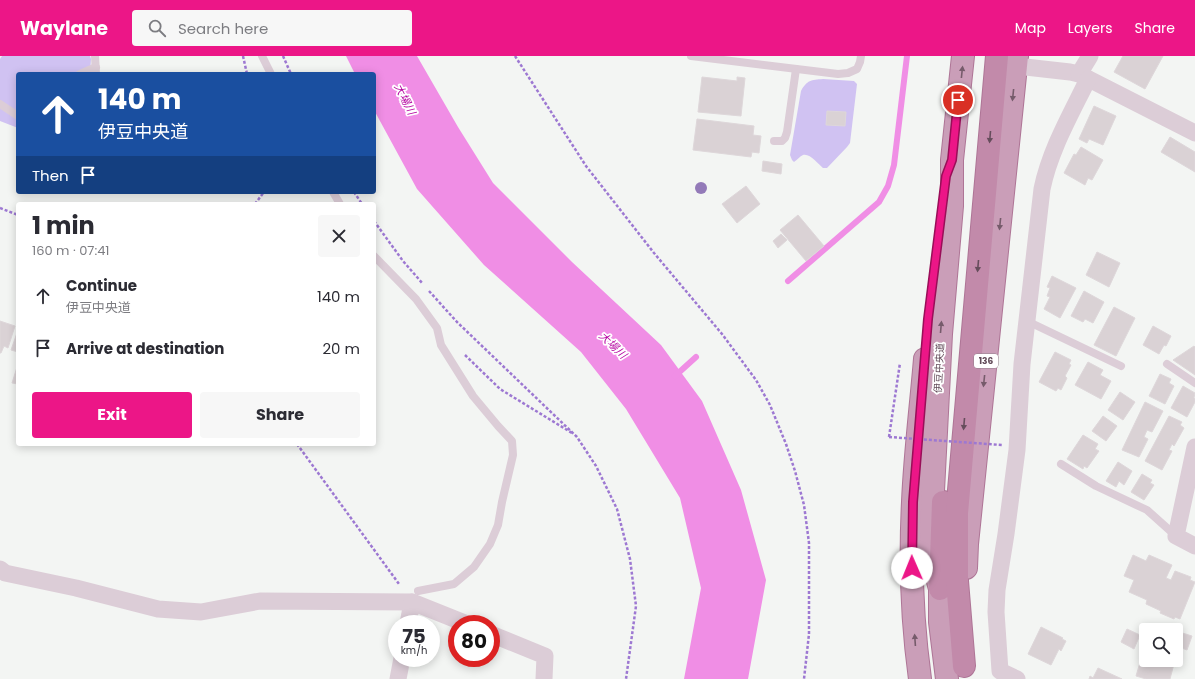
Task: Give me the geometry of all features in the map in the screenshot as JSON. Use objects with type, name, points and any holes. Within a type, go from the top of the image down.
[{"type":"highway","name":"伊豆中央道","points":[[947,679],[940,622],[940,589],[933,562],[931,530],[935,425],[952,206],[952,160],[963,56]]},
{"type":"highway","points":[[940,589],[945,475],[982,56]]},
{"type":"highway","points":[[965,672],[957,581],[957,513],[997,56]]},
{"type":"highway","name":"136","points":[[965,672],[967,544],[1016,61]]},
{"type":"highway","points":[[920,679],[916,652],[913,609],[913,502],[928,319],[946,176],[952,160]]},
{"type":"street","points":[[1017,679],[1000,671],[996,612],[997,590],[1017,450],[1022,364],[1042,189],[1045,172],[1084,76],[1090,56]]},
{"type":"street","points":[[1016,61],[1084,76],[1195,133]]},
{"type":"street","points":[[1195,447],[1176,536],[1195,546]]},
{"type":"street","points":[[0,569],[5,573],[76,588],[158,609],[201,612],[260,601],[415,597],[450,615]]},
{"type":"street","points":[[410,615],[415,597]]},
{"type":"street","points":[[500,638],[545,656],[544,679]]},
{"type":"street","points":[[398,679],[400,667]]},
{"type":"lane","points":[[95,56],[96,70]]},
{"type":"lane","points":[[262,56],[270,72]]},
{"type":"lane","points":[[691,56],[710,57],[838,74],[857,70],[861,56]]},
{"type":"lane","points":[[774,141],[782,141],[787,132],[796,69]]},
{"type":"lane","points":[[0,104],[16,115]]},
{"type":"lane","points":[[376,258],[416,299],[437,328],[441,345],[473,396],[512,441],[512,455],[498,525],[490,544],[474,567],[454,584],[415,597]]},
{"type":"lane","points":[[1027,321],[1121,366]]},
{"type":"lane","points":[[1167,364],[1195,383]]},
{"type":"lane","points":[[1060,464],[1096,486],[1147,510],[1176,536]]},
{"type":"path","points":[[243,56],[247,72]]},
{"type":"path","points":[[283,56],[290,72]]},
{"type":"path","points":[[515,56],[586,166],[654,253],[722,334],[756,380],[770,405],[786,444],[804,505],[809,543],[809,634],[804,679]]},
{"type":"path","points":[[256,202],[262,194]]},
{"type":"path","points":[[0,208],[16,214]]},
{"type":"path","points":[[376,224],[403,261],[457,322],[577,437],[596,466],[618,509],[630,559],[636,606],[626,679]]},
{"type":"path","points":[[464,354],[500,389],[577,437]]},
{"type":"path","points":[[900,363],[890,437],[1002,445]]},
{"type":"path","points":[[299,446],[415,597]]},
{"type":"shaded area","points":[[2,56],[90,56],[90,72],[16,72],[16,127],[0,121],[0,59]]},
{"type":"shaded area","points":[[823,79],[854,81],[857,84],[850,143],[827,168],[823,168],[814,159],[806,155],[801,156],[794,162],[790,155],[801,91],[810,81]]},
{"type":"water","name":"大場川","points":[[346,56],[417,56],[458,127],[493,183],[572,262],[661,345],[702,401],[741,490],[766,580],[748,679],[684,679],[701,588],[680,498],[626,409],[581,352],[484,265],[417,189],[376,114],[376,72],[354,72]]},
{"type":"building","points":[[1123,56],[1163,56],[1145,89],[1114,72]]},
{"type":"building","points":[[702,77],[737,81],[737,77],[745,78],[741,116],[698,112]]},
{"type":"building","points":[[1094,106],[1116,116],[1103,145],[1089,139],[1087,143],[1079,139]]},
{"type":"building","points":[[827,111],[846,112],[845,126],[826,125]]},
{"type":"building","points":[[697,119],[754,126],[753,135],[761,136],[759,153],[752,152],[751,157],[693,150]]},
{"type":"building","points":[[1170,137],[1195,152],[1195,172],[1161,152]]},
{"type":"building","points":[[1081,147],[1103,160],[1092,180],[1088,178],[1085,185],[1064,173],[1074,154],[1076,155]]},
{"type":"building","points":[[763,161],[782,164],[781,174],[762,171]]},
{"type":"building","points":[[746,186],[760,204],[737,223],[722,204]]},
{"type":"building","points":[[798,215],[824,246],[806,261],[780,230]]},
{"type":"building","points":[[781,234],[787,240],[778,248],[773,241]]},
{"type":"building","points":[[1097,252],[1120,263],[1109,287],[1086,275]]},
{"type":"building","points":[[1052,276],[1076,288],[1060,318],[1044,309],[1050,297],[1047,296],[1050,288],[1047,287]]},
{"type":"building","points":[[1084,291],[1104,302],[1093,323],[1085,319],[1083,322],[1071,316]]},
{"type":"building","points":[[1114,307],[1135,318],[1116,356],[1094,345]]},
{"type":"building","points":[[0,321],[15,326],[8,348],[4,346],[1,353],[0,353]]},
{"type":"building","points":[[1153,326],[1171,336],[1166,346],[1164,345],[1159,354],[1143,345]]},
{"type":"building","points":[[16,336],[16,351],[11,350]]},
{"type":"building","points":[[1194,346],[1195,347],[1195,375],[1173,360]]},
{"type":"building","points":[[1055,352],[1071,360],[1069,364],[1071,365],[1065,376],[1067,378],[1061,390],[1058,388],[1056,391],[1039,382]]},
{"type":"building","points":[[1088,362],[1103,370],[1100,375],[1111,381],[1101,399],[1075,385]]},
{"type":"building","points":[[16,370],[16,384],[12,383]]},
{"type":"building","points":[[1160,374],[1171,379],[1169,383],[1174,386],[1165,404],[1149,396]]},
{"type":"building","points":[[1183,386],[1195,393],[1195,402],[1187,417],[1171,408]]},
{"type":"building","points":[[1120,392],[1135,402],[1123,420],[1108,410]]},
{"type":"building","points":[[1145,402],[1163,411],[1152,432],[1147,430],[1144,437],[1148,439],[1139,457],[1122,450]]},
{"type":"building","points":[[1103,416],[1117,426],[1106,441],[1092,431]]},
{"type":"building","points":[[1169,416],[1182,422],[1180,425],[1184,428],[1174,446],[1172,444],[1169,450],[1172,451],[1162,470],[1145,461]]},
{"type":"building","points":[[1083,435],[1098,444],[1095,449],[1099,451],[1087,468],[1084,466],[1083,469],[1067,459]]},
{"type":"building","points":[[1118,462],[1132,471],[1124,485],[1119,481],[1116,487],[1106,481]]},
{"type":"building","points":[[1142,474],[1152,480],[1150,483],[1154,485],[1144,500],[1131,492]]},
{"type":"building","points":[[1133,555],[1146,561],[1149,555],[1172,565],[1166,578],[1171,580],[1175,571],[1191,577],[1190,580],[1195,582],[1180,619],[1175,617],[1174,619],[1160,613],[1161,611],[1146,604],[1147,600],[1129,592],[1134,580],[1124,576]]},
{"type":"building","points":[[1041,627],[1066,641],[1061,651],[1059,649],[1051,665],[1028,654]]},
{"type":"building","points":[[1127,629],[1139,635],[1134,649],[1121,642]]},
{"type":"building","points":[[1183,633],[1192,636],[1187,650],[1183,649]]},
{"type":"building","points":[[1139,666],[1173,667],[1170,679],[1146,679],[1136,676]]},
{"type":"building","points":[[1098,668],[1122,679],[1089,679],[1090,676],[1093,678]]},
{"type":"waterway","points":[[788,281],[879,202],[888,186],[894,165],[907,56]]},
{"type":"waterway","points":[[675,376],[696,357]]},
{"type":"route","points":[[912,568],[913,502],[928,319],[946,176],[952,160],[958,100]]}]
